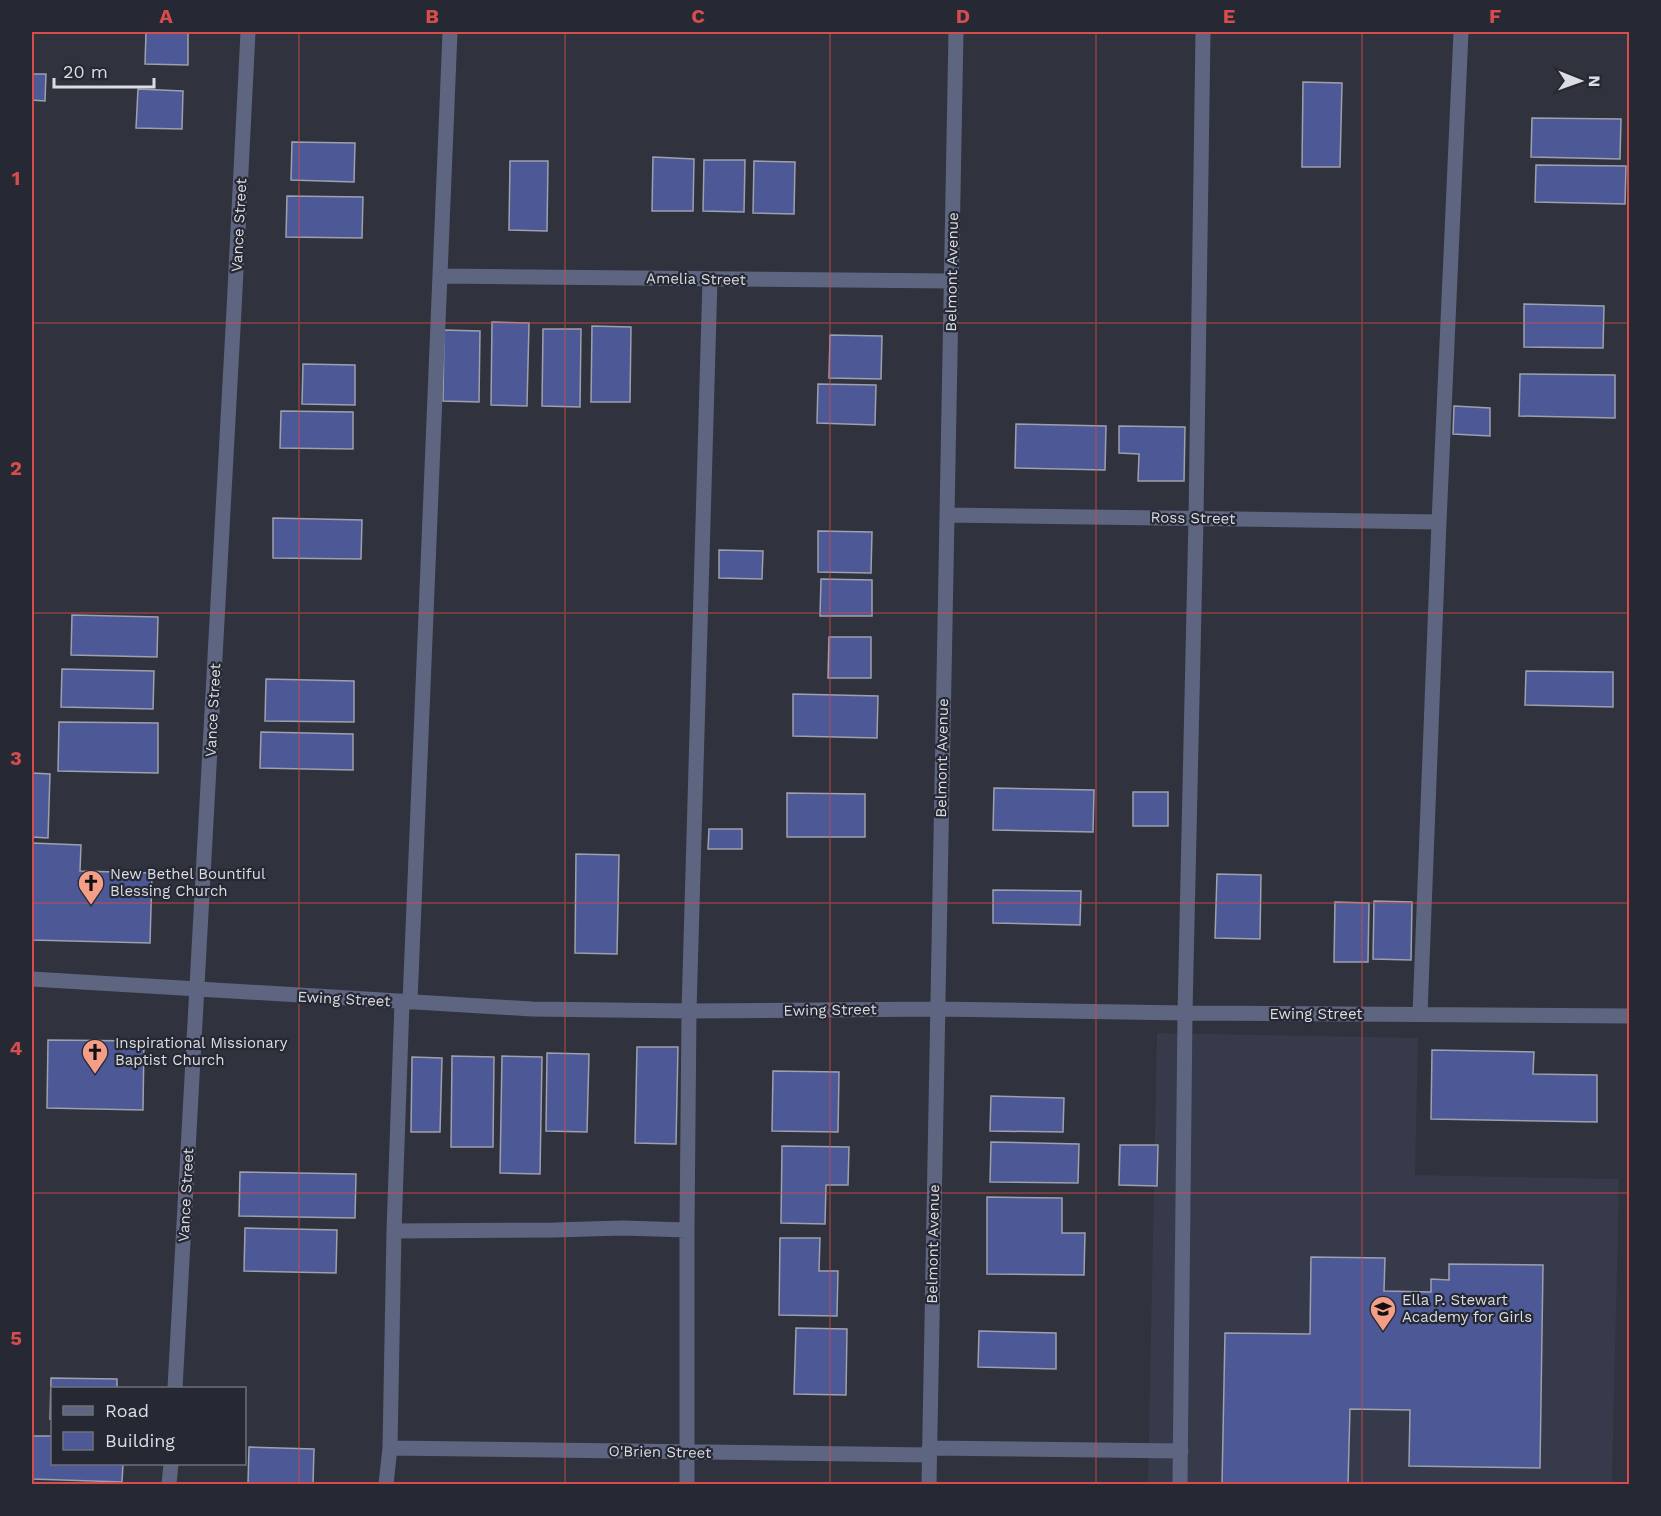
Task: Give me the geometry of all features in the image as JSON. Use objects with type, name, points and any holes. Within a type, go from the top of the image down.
[{"type":"street","name":"Vance Street","points":[[175,1387],[248,32]]},
{"type":"street","points":[[387,1485],[390,1448],[394,1231],[441,276],[450,32]]},
{"type":"street","name":"Belmont Avenue","points":[[929,1485],[956,32]]},
{"type":"street","points":[[1180,1485],[1185,1013],[1196,518],[1203,32]]},
{"type":"street","points":[[1420,1014],[1461,32]]},
{"type":"street","name":"Amelia Street","points":[[441,276],[951,281]]},
{"type":"street","points":[[687,1485],[689,1011],[710,279]]},
{"type":"street","name":"Ross Street","points":[[947,515],[1439,522]]},
{"type":"street","name":"Ewing Street","points":[[32,979],[532,1009],[689,1011],[938,1009],[1629,1016]]},
{"type":"street","points":[[394,1231],[623,1228],[687,1230]]},
{"type":"street","name":"O'Brien Street","points":[[390,1448],[688,1452],[1181,1451]]},
{"type":"street","points":[[169,1485],[171,1465]]},
{"type":"shaded area","name":"Ella P. Stewart Academy for Girls","points":[[1157,1033],[1418,1038],[1415,1175],[1619,1179],[1612,1484],[1148,1484]]},
{"type":"building","points":[[146,32],[188,32],[188,65],[145,64]]},
{"type":"building","points":[[32,74],[46,74],[45,101],[32,100]]},
{"type":"building","points":[[1303,82],[1342,83],[1340,167],[1302,167]]},
{"type":"building","points":[[138,89],[183,91],[182,129],[136,128]]},
{"type":"building","points":[[1532,118],[1621,119],[1620,159],[1531,157]]},
{"type":"building","points":[[292,142],[355,143],[354,182],[291,180]]},
{"type":"building","points":[[653,157],[694,159],[693,211],[652,211]]},
{"type":"building","points":[[704,160],[745,160],[744,212],[703,211]]},
{"type":"building","points":[[510,161],[548,161],[547,231],[509,230]]},
{"type":"building","points":[[754,161],[795,162],[794,214],[753,213]]},
{"type":"building","points":[[1536,165],[1626,166],[1625,204],[1535,202]]},
{"type":"building","points":[[287,196],[363,197],[362,238],[286,237]]},
{"type":"building","points":[[1524,304],[1604,306],[1603,348],[1524,347]]},
{"type":"building","points":[[492,322],[529,323],[527,406],[491,405]]},
{"type":"building","points":[[592,326],[631,327],[630,402],[591,402]]},
{"type":"building","points":[[543,329],[581,329],[580,407],[542,406]]},
{"type":"building","points":[[444,330],[480,331],[479,402],[443,401]]},
{"type":"building","points":[[830,335],[882,336],[881,379],[829,378]]},
{"type":"building","points":[[303,364],[355,365],[355,405],[302,404]]},
{"type":"building","points":[[1520,374],[1615,375],[1615,418],[1519,416]]},
{"type":"building","points":[[818,384],[876,385],[875,425],[817,423]]},
{"type":"building","points":[[1454,406],[1490,408],[1490,436],[1453,434]]},
{"type":"building","points":[[281,411],[353,412],[353,449],[280,448]]},
{"type":"building","points":[[1016,424],[1106,426],[1105,470],[1015,468]]},
{"type":"building","points":[[1119,426],[1185,427],[1184,481],[1138,481],[1139,454],[1119,453]]},
{"type":"building","points":[[273,518],[362,520],[361,559],[273,558]]},
{"type":"building","points":[[818,531],[872,532],[871,573],[818,572]]},
{"type":"building","points":[[719,550],[763,551],[762,579],[719,578]]},
{"type":"building","points":[[821,579],[872,580],[872,616],[820,616]]},
{"type":"building","points":[[72,615],[158,617],[157,657],[71,655]]},
{"type":"building","points":[[829,637],[871,637],[871,678],[828,678]]},
{"type":"building","points":[[62,669],[154,671],[153,709],[61,707]]},
{"type":"building","points":[[1526,671],[1613,672],[1613,707],[1525,705]]},
{"type":"building","points":[[266,679],[354,681],[354,722],[265,721]]},
{"type":"building","points":[[793,694],[878,696],[877,738],[793,736]]},
{"type":"building","points":[[59,722],[158,723],[158,773],[58,771]]},
{"type":"building","points":[[261,732],[353,734],[353,770],[260,768]]},
{"type":"building","points":[[32,773],[50,774],[48,838],[32,837]]},
{"type":"building","points":[[994,788],[1094,790],[1093,832],[993,830]]},
{"type":"building","points":[[1133,792],[1168,792],[1168,826],[1133,826]]},
{"type":"building","points":[[787,793],[865,794],[865,837],[787,837]]},
{"type":"building","points":[[709,829],[742,829],[742,849],[708,849]]},
{"type":"building","name":"New Bethel Bountiful Blessing Church","points":[[32,843],[81,845],[80,871],[152,873],[150,943],[32,940]]},
{"type":"building","points":[[576,854],[619,855],[617,954],[575,953]]},
{"type":"building","points":[[1217,874],[1261,875],[1260,939],[1215,938]]},
{"type":"building","points":[[993,890],[1081,891],[1080,925],[993,923]]},
{"type":"building","points":[[1374,901],[1412,902],[1411,960],[1373,959]]},
{"type":"building","points":[[1335,902],[1369,903],[1368,962],[1334,962]]},
{"type":"building","name":"Inspirational Missionary Baptist Church","points":[[48,1040],[144,1041],[143,1110],[47,1108]]},
{"type":"building","points":[[637,1047],[678,1047],[676,1144],[635,1143]]},
{"type":"building","points":[[1432,1050],[1534,1052],[1533,1074],[1597,1075],[1597,1122],[1431,1119]]},
{"type":"building","points":[[547,1053],[589,1054],[587,1132],[546,1131]]},
{"type":"building","points":[[452,1056],[494,1057],[493,1147],[451,1147]]},
{"type":"building","points":[[502,1056],[542,1057],[540,1174],[500,1173]]},
{"type":"building","points":[[412,1057],[442,1058],[440,1132],[411,1132]]},
{"type":"building","points":[[773,1071],[839,1072],[838,1132],[772,1131]]},
{"type":"building","points":[[991,1096],[1064,1098],[1063,1132],[990,1131]]},
{"type":"building","points":[[991,1142],[1079,1144],[1078,1183],[990,1182]]},
{"type":"building","points":[[1120,1145],[1158,1145],[1157,1186],[1119,1185]]},
{"type":"building","points":[[782,1146],[849,1147],[848,1185],[826,1185],[825,1224],[781,1223]]},
{"type":"building","points":[[240,1172],[356,1174],[355,1218],[239,1216]]},
{"type":"building","points":[[987,1197],[1062,1198],[1062,1233],[1085,1233],[1084,1275],[987,1274]]},
{"type":"building","points":[[245,1228],[337,1230],[336,1273],[244,1271]]},
{"type":"building","points":[[780,1238],[820,1238],[819,1271],[838,1271],[837,1316],[779,1315]]},
{"type":"building","points":[[1311,1257],[1385,1258],[1384,1291],[1431,1292],[1431,1279],[1449,1280],[1449,1264],[1543,1265],[1540,1468],[1409,1466],[1410,1410],[1350,1409],[1348,1484],[1222,1484],[1225,1333],[1310,1334]]},
{"type":"building","points":[[796,1328],[847,1329],[846,1395],[794,1394]]},
{"type":"building","points":[[979,1331],[1056,1333],[1056,1369],[978,1367]]},
{"type":"building","points":[[51,1378],[117,1379],[117,1387],[51,1387],[50,1419]]},
{"type":"building","points":[[32,1436],[51,1436],[51,1465],[123,1465],[122,1482],[32,1479]]},
{"type":"building","points":[[249,1447],[314,1449],[313,1484],[248,1484]]},
{"type":"place","name":"New Bethel Bountiful Blessing Church","points":[[91,906]]},
{"type":"place","name":"Inspirational Missionary Baptist Church","points":[[95,1075]]},
{"type":"place","name":"Ella P. Stewart Academy for Girls","points":[[1383,1332]]}]
